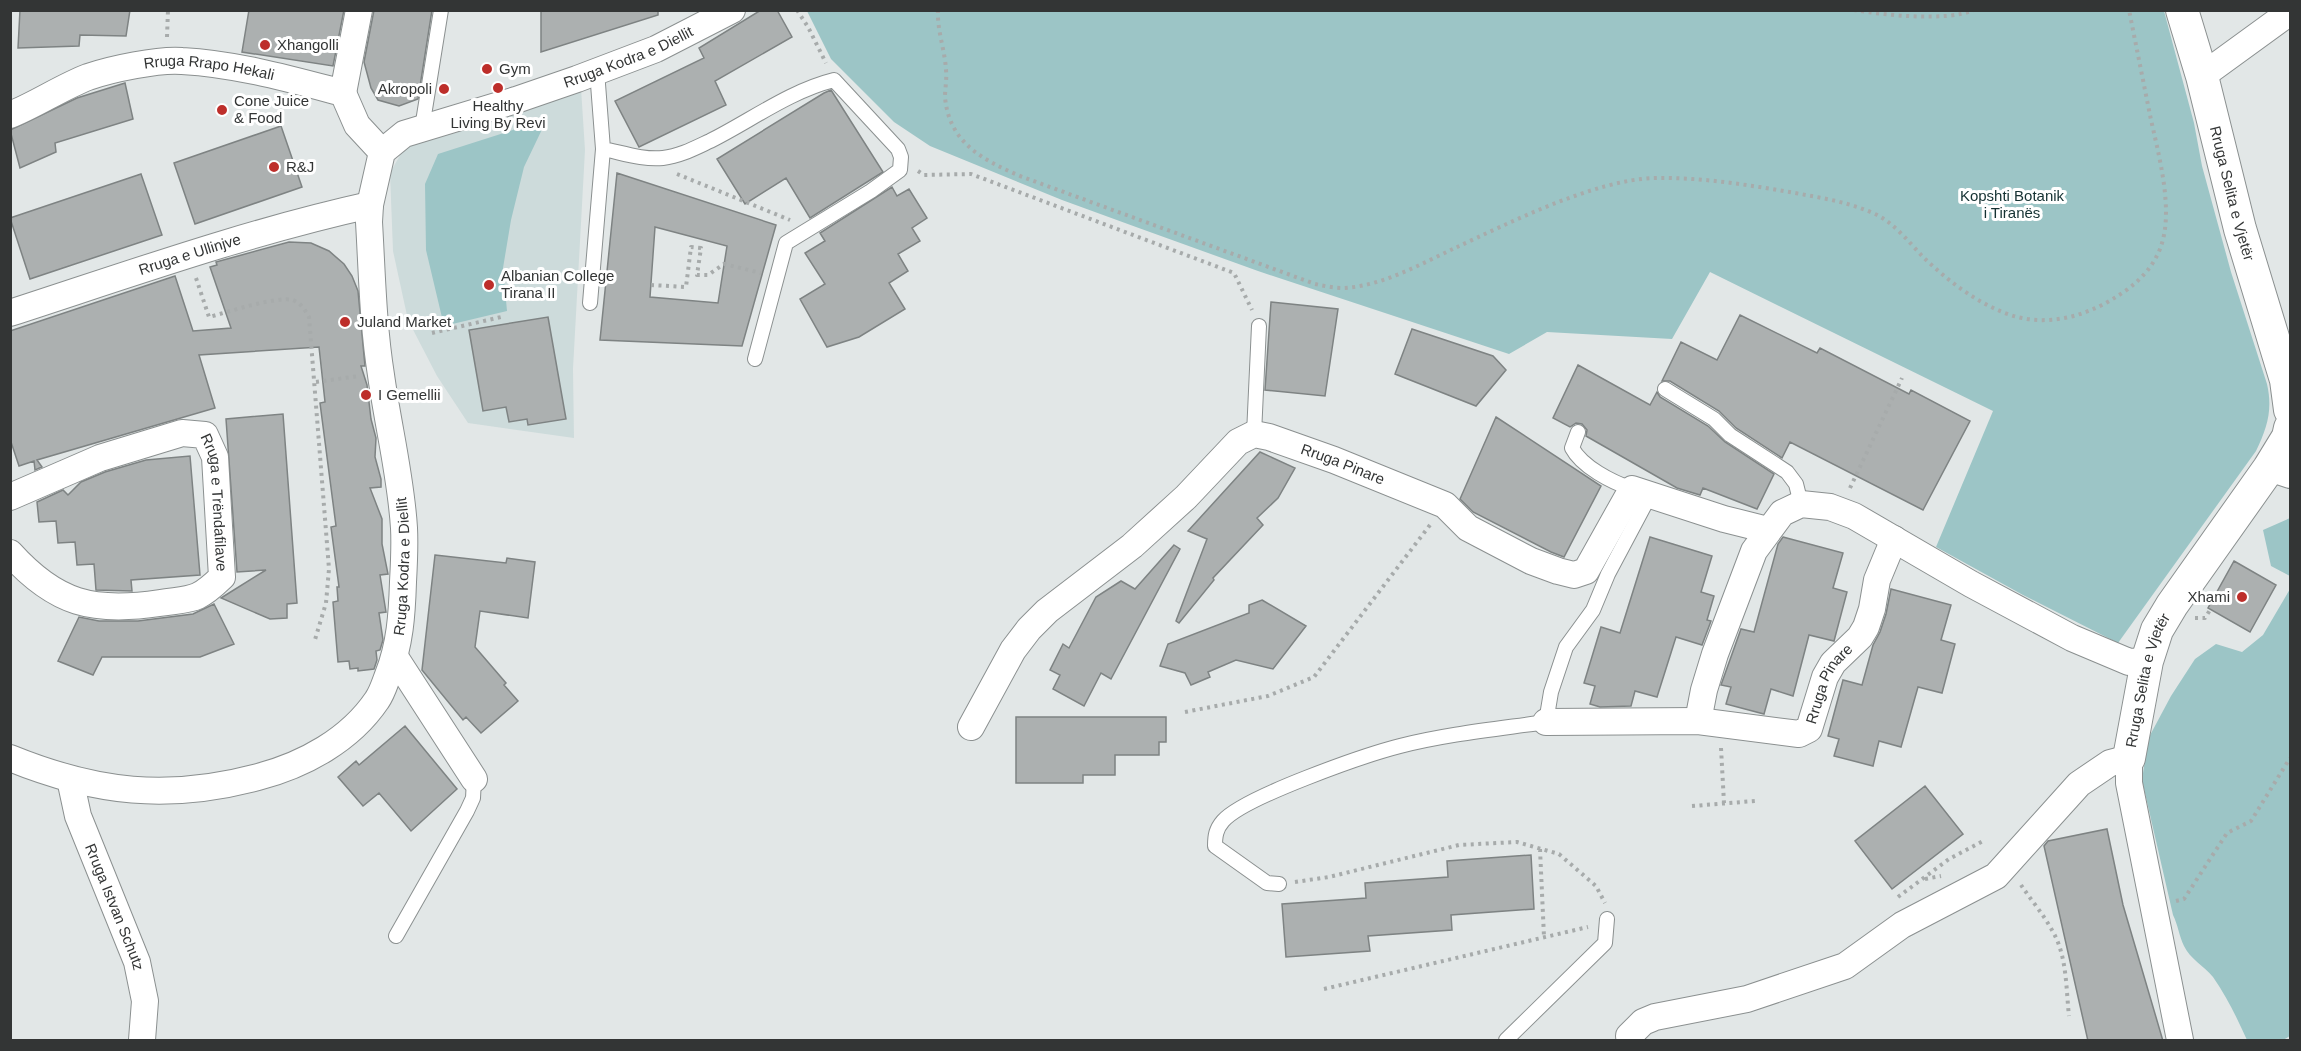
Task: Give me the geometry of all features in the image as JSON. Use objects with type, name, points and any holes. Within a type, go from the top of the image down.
[{"type":"street","points":[[359,10],[343,93],[357,125],[382,152]]},
{"type":"street","name":"Rruga Kodra e Diellit","points":[[10,758],[70,779],[112,789],[164,790],[236,783],[277,772],[310,758],[348,732],[378,699],[395,657],[402,615],[404,528],[380,374],[372,279],[370,204],[382,152],[404,134],[522,98],[656,49],[732,10]]},
{"type":"street","name":"Rruga Selita e Vjetër","points":[[2182,10],[2202,76],[2240,230],[2286,380],[2290,410]]},
{"type":"street","points":[[2202,76],[2290,12]]},
{"type":"street","name":"Rruga Rrapo Hekali","points":[[10,115],[35,105],[87,78],[122,68],[180,61],[230,67],[343,93]]},
{"type":"street","name":"Rruga e Ullinjve","points":[[10,313],[310,218],[370,204]]},
{"type":"street","name":"Rruga Selita e Vjetër","points":[[2180,1041],[2129,783],[2128,758],[2146,660],[2157,630],[2172,605],[2280,472],[2290,428]]},
{"type":"street","name":"Rruga e Trëndafilave","points":[[10,497],[100,458],[182,433],[205,435],[215,457],[222,577],[208,591],[192,600],[137,606],[86,605],[66,597],[31,576],[10,553]]},
{"type":"street","points":[[971,727],[1013,650],[1029,629],[1061,599],[1132,546],[1185,498],[1238,442],[1254,434]]},
{"type":"street","name":"Rruga Pinare","points":[[1254,434],[1269,436],[1334,460],[1445,505],[1468,528],[1531,561],[1558,572],[1574,575],[1586,571],[1641,492]]},
{"type":"street","points":[[1641,492],[1768,530]]},
{"type":"street","points":[[1709,722],[1704,690],[1726,622],[1754,551],[1782,513],[1800,504],[1830,507],[1846,513],[2072,638],[2129,662],[2146,660]]},
{"type":"street","name":"Rruga Pinare","points":[[1545,722],[1709,722],[1799,734],[1809,729],[1825,677],[1833,663],[1860,637],[1866,627],[1877,580],[1894,539]]},
{"type":"street","points":[[395,657],[474,778]]},
{"type":"street","points":[[1629,1036],[1643,1022],[1655,1017],[1747,999],[1845,966],[1902,925],[1996,876],[2079,784],[2110,763],[2128,758]]},
{"type":"street","name":"Rruga Istvan Schutz","points":[[70,779],[78,816],[137,962],[145,1001],[142,1041]]},
{"type":"lane","points":[[422,128],[441,10]]},
{"type":"lane","points":[[590,303],[603,149],[597,71]]},
{"type":"lane","points":[[603,149],[635,156],[662,158],[687,152],[791,98],[834,80],[898,148],[901,157],[900,170],[871,191],[786,243],[755,359]]},
{"type":"lane","points":[[1254,434],[1259,326]]},
{"type":"lane","points":[[1665,389],[1714,419],[1730,435],[1787,472],[1796,484],[1800,504]]},
{"type":"lane","points":[[1279,884],[1267,883],[1215,846],[1215,833],[1223,820],[1243,805],[1326,771],[1400,746],[1545,722],[1551,692],[1566,647],[1593,610],[1641,492],[1596,470],[1576,456],[1572,448],[1578,432]]},
{"type":"lane","points":[[396,936],[467,811],[473,798],[474,778]]},
{"type":"lane","points":[[1506,1041],[1605,943],[1607,919]]},
{"type":"path","points":[[797,10],[834,80]]},
{"type":"path","points":[[938,10],[946,70],[945,98],[951,120],[958,135],[988,162],[1020,176],[1315,284],[1340,288],[1359,286],[1424,263],[1573,197],[1644,178],[1678,177],[1771,189],[1840,201],[1861,208],[1878,215],[1932,266],[1980,301],[2007,314],[2029,319],[2056,321],[2094,309],[2126,291],[2142,279],[2161,248],[2165,230],[2163,179],[2129,10]]},
{"type":"path","points":[[1854,10],[1873,13],[1950,16],[1974,10]]},
{"type":"path","points":[[673,173],[809,228]]},
{"type":"path","points":[[924,175],[971,174],[1234,273],[1259,326]]},
{"type":"path","points":[[651,285],[686,287],[691,247],[701,248],[697,275]]},
{"type":"path","points":[[189,255],[209,317],[277,300],[293,300],[304,308],[309,317],[328,568],[326,603],[314,643]]},
{"type":"path","points":[[687,275],[708,275],[724,264],[763,274]]},
{"type":"path","points":[[432,333],[501,317]]},
{"type":"path","points":[[315,382],[380,374]]},
{"type":"path","points":[[1850,489],[1902,378]]},
{"type":"path","points":[[1185,712],[1268,696],[1314,677],[1445,505]]},
{"type":"path","points":[[1709,722],[1724,803]]},
{"type":"path","points":[[2153,906],[2184,899],[2227,833],[2251,821],[2290,758]]},
{"type":"path","points":[[1692,806],[1755,801]]},
{"type":"path","points":[[1896,898],[1949,859],[1985,840]]},
{"type":"path","points":[[1279,884],[1329,877],[1459,845],[1517,842],[1559,854],[1596,886],[1607,906],[1607,919],[1594,925],[1324,989]]},
{"type":"path","points":[[1540,849],[1544,937]]},
{"type":"path","points":[[2008,862],[2054,933],[2065,977],[2069,1016]]},
{"type":"shaded area","name":"Albanian College Tirana II","points":[[581,88],[585,150],[573,369],[574,438],[468,423],[437,376],[408,320],[393,251],[390,173],[403,150],[421,137]]},
{"type":"green space","name":"Kopshti Botanik i Tiranës","points":[[807,11],[2164,11],[2231,272],[2267,384],[2269,411],[2266,427],[2256,451],[2118,643],[2023,595],[1936,547],[1993,411],[1710,272],[1672,339],[1547,332],[1509,354],[1258,271],[1062,200],[930,146],[894,122],[831,59]]},
{"type":"green space","points":[[547,119],[524,167],[511,220],[503,268],[507,311],[444,326],[426,250],[425,184],[438,154]]},
{"type":"green space","points":[[2290,518],[2290,576],[2271,566],[2263,530]]},
{"type":"green space","points":[[2290,589],[2290,1036],[2283,1040],[2247,1040],[2232,1008],[2213,977],[2190,955],[2182,942],[2173,915],[2142,780],[2148,739],[2171,696],[2195,659],[2216,644],[2242,652],[2263,635]]},
{"type":"building","points":[[20,10],[130,10],[126,36],[80,35],[79,46],[18,48]]},
{"type":"building","points":[[249,10],[344,10],[333,66],[242,52]]},
{"type":"building","points":[[374,10],[432,10],[418,99],[399,106],[378,100],[371,88],[364,62]]},
{"type":"building","points":[[541,10],[658,10],[658,15],[541,52]]},
{"type":"building","points":[[761,10],[777,10],[792,37],[715,81],[726,105],[639,147],[615,101],[704,58],[699,48]]},
{"type":"building","points":[[125,83],[133,119],[55,143],[56,152],[20,168],[10,130],[77,98]]},
{"type":"building","points":[[831,90],[883,172],[810,218],[786,178],[745,204],[717,159]]},
{"type":"building","points":[[281,126],[302,187],[195,224],[174,163]]},
{"type":"building","points":[[617,173],[776,225],[742,346],[600,340]],"holes":[[[655,227],[727,246],[718,303],[650,297]]]},
{"type":"building","points":[[141,174],[162,235],[30,279],[10,218]]},
{"type":"building","points":[[892,187],[897,196],[909,189],[927,218],[912,228],[920,241],[898,254],[908,271],[889,283],[905,309],[859,337],[827,347],[800,299],[825,284],[805,253],[825,241],[820,233]]},
{"type":"building","points":[[289,242],[311,243],[329,251],[344,264],[358,291],[365,366],[361,366],[367,385],[376,438],[375,457],[381,479],[381,487],[370,488],[382,519],[382,544],[388,574],[380,575],[386,612],[379,613],[383,640],[380,650],[376,651],[377,660],[374,669],[358,671],[358,668],[350,669],[349,661],[338,662],[333,602],[338,601],[337,587],[339,587],[331,527],[336,526],[320,403],[325,402],[319,347],[199,355],[215,408],[37,460],[42,467],[35,470],[34,461],[19,466],[10,439],[10,331],[175,276],[193,331],[231,328],[210,267],[217,265],[216,262]]},
{"type":"building","points":[[1271,302],[1338,309],[1325,396],[1265,390]]},
{"type":"building","points":[[1740,315],[1817,353],[1820,348],[1909,394],[1911,390],[1970,421],[1923,510],[1790,442],[1782,458],[1736,428],[1719,411],[1670,381],[1662,381],[1681,342],[1717,360]]},
{"type":"building","points":[[548,317],[566,419],[528,425],[527,419],[509,422],[506,407],[483,411],[469,330]]},
{"type":"building","points":[[1412,329],[1493,356],[1506,370],[1476,406],[1395,374]]},
{"type":"building","points":[[1578,365],[1650,405],[1657,392],[1660,397],[1708,426],[1725,442],[1774,474],[1757,509],[1703,488],[1700,495],[1677,488],[1586,436],[1587,430],[1582,424],[1576,423],[1570,427],[1553,418]]},
{"type":"building","points":[[283,414],[297,603],[287,604],[287,618],[270,619],[221,598],[266,570],[237,572],[226,419]]},
{"type":"building","points":[[1496,417],[1601,486],[1564,557],[1473,512],[1460,499]]},
{"type":"building","points":[[1260,452],[1295,468],[1278,498],[1257,518],[1263,525],[1213,578],[1214,580],[1179,623],[1176,621],[1207,539],[1188,531]]},
{"type":"building","points":[[190,456],[200,575],[131,580],[132,591],[96,590],[94,564],[77,565],[75,542],[58,543],[56,521],[39,522],[37,502],[63,490],[68,495],[81,482],[146,460]]},
{"type":"building","points":[[1650,537],[1712,556],[1701,592],[1714,596],[1707,620],[1711,621],[1702,645],[1676,637],[1657,697],[1635,691],[1631,706],[1600,707],[1590,704],[1595,686],[1584,683],[1601,627],[1620,633]]},
{"type":"building","points":[[1783,537],[1843,553],[1833,588],[1847,592],[1834,641],[1809,635],[1793,696],[1771,689],[1764,714],[1726,704],[1731,687],[1721,685],[1741,629],[1754,632],[1778,544]]},
{"type":"building","points":[[1174,545],[1180,549],[1111,679],[1101,673],[1084,706],[1053,689],[1060,675],[1050,670],[1063,644],[1069,648],[1096,597],[1121,581],[1135,589]]},
{"type":"building","points":[[435,555],[506,563],[507,558],[535,562],[528,618],[480,611],[475,647],[506,683],[504,685],[518,701],[481,733],[466,717],[463,720],[422,670]]},
{"type":"building","name":"Xhami","points":[[2234,561],[2276,585],[2250,632],[2208,608]]},
{"type":"building","points":[[1891,589],[1951,605],[1941,640],[1955,644],[1942,693],[1918,687],[1901,747],[1879,741],[1873,766],[1834,756],[1839,739],[1828,736],[1843,680],[1862,685],[1873,645],[1886,614]]},
{"type":"building","points":[[1262,600],[1306,626],[1273,669],[1236,660],[1208,672],[1210,677],[1191,685],[1185,673],[1160,666],[1168,644],[1249,613],[1249,605]]},
{"type":"building","points":[[214,604],[234,644],[200,657],[102,657],[93,675],[58,661],[79,617],[99,621],[138,621],[193,614]]},
{"type":"building","points":[[1016,717],[1166,717],[1166,742],[1159,742],[1159,755],[1115,755],[1115,775],[1083,775],[1083,783],[1016,783]]},
{"type":"building","points":[[405,726],[457,789],[411,831],[379,793],[363,806],[338,777],[356,761],[359,765]]},
{"type":"building","points":[[1925,786],[1963,834],[1892,889],[1855,841]]},
{"type":"building","points":[[2107,829],[2123,905],[2163,1041],[2088,1041],[2044,846],[2048,841]]},
{"type":"building","points":[[1531,855],[1534,909],[1451,915],[1452,930],[1368,936],[1370,951],[1286,957],[1282,904],[1366,898],[1365,883],[1448,877],[1447,861]]},
{"type":"place","name":"Xhangolli","points":[[265,45]]},
{"type":"place","name":"Gym","points":[[487,69]]},
{"type":"place","name":"Healthy Living By Revi","points":[[498,88]]},
{"type":"place","name":"Akropoli","points":[[444,89]]},
{"type":"place","name":"Cone Juice & Food","points":[[222,110]]},
{"type":"place","name":"R&J","points":[[274,167]]},
{"type":"place","name":"Albanian College Tirana II","points":[[489,285]]},
{"type":"place","name":"Juland Market","points":[[345,322]]},
{"type":"place","name":"I Gemellii","points":[[366,395]]},
{"type":"place","name":"Xhami","points":[[2242,597]]}]
